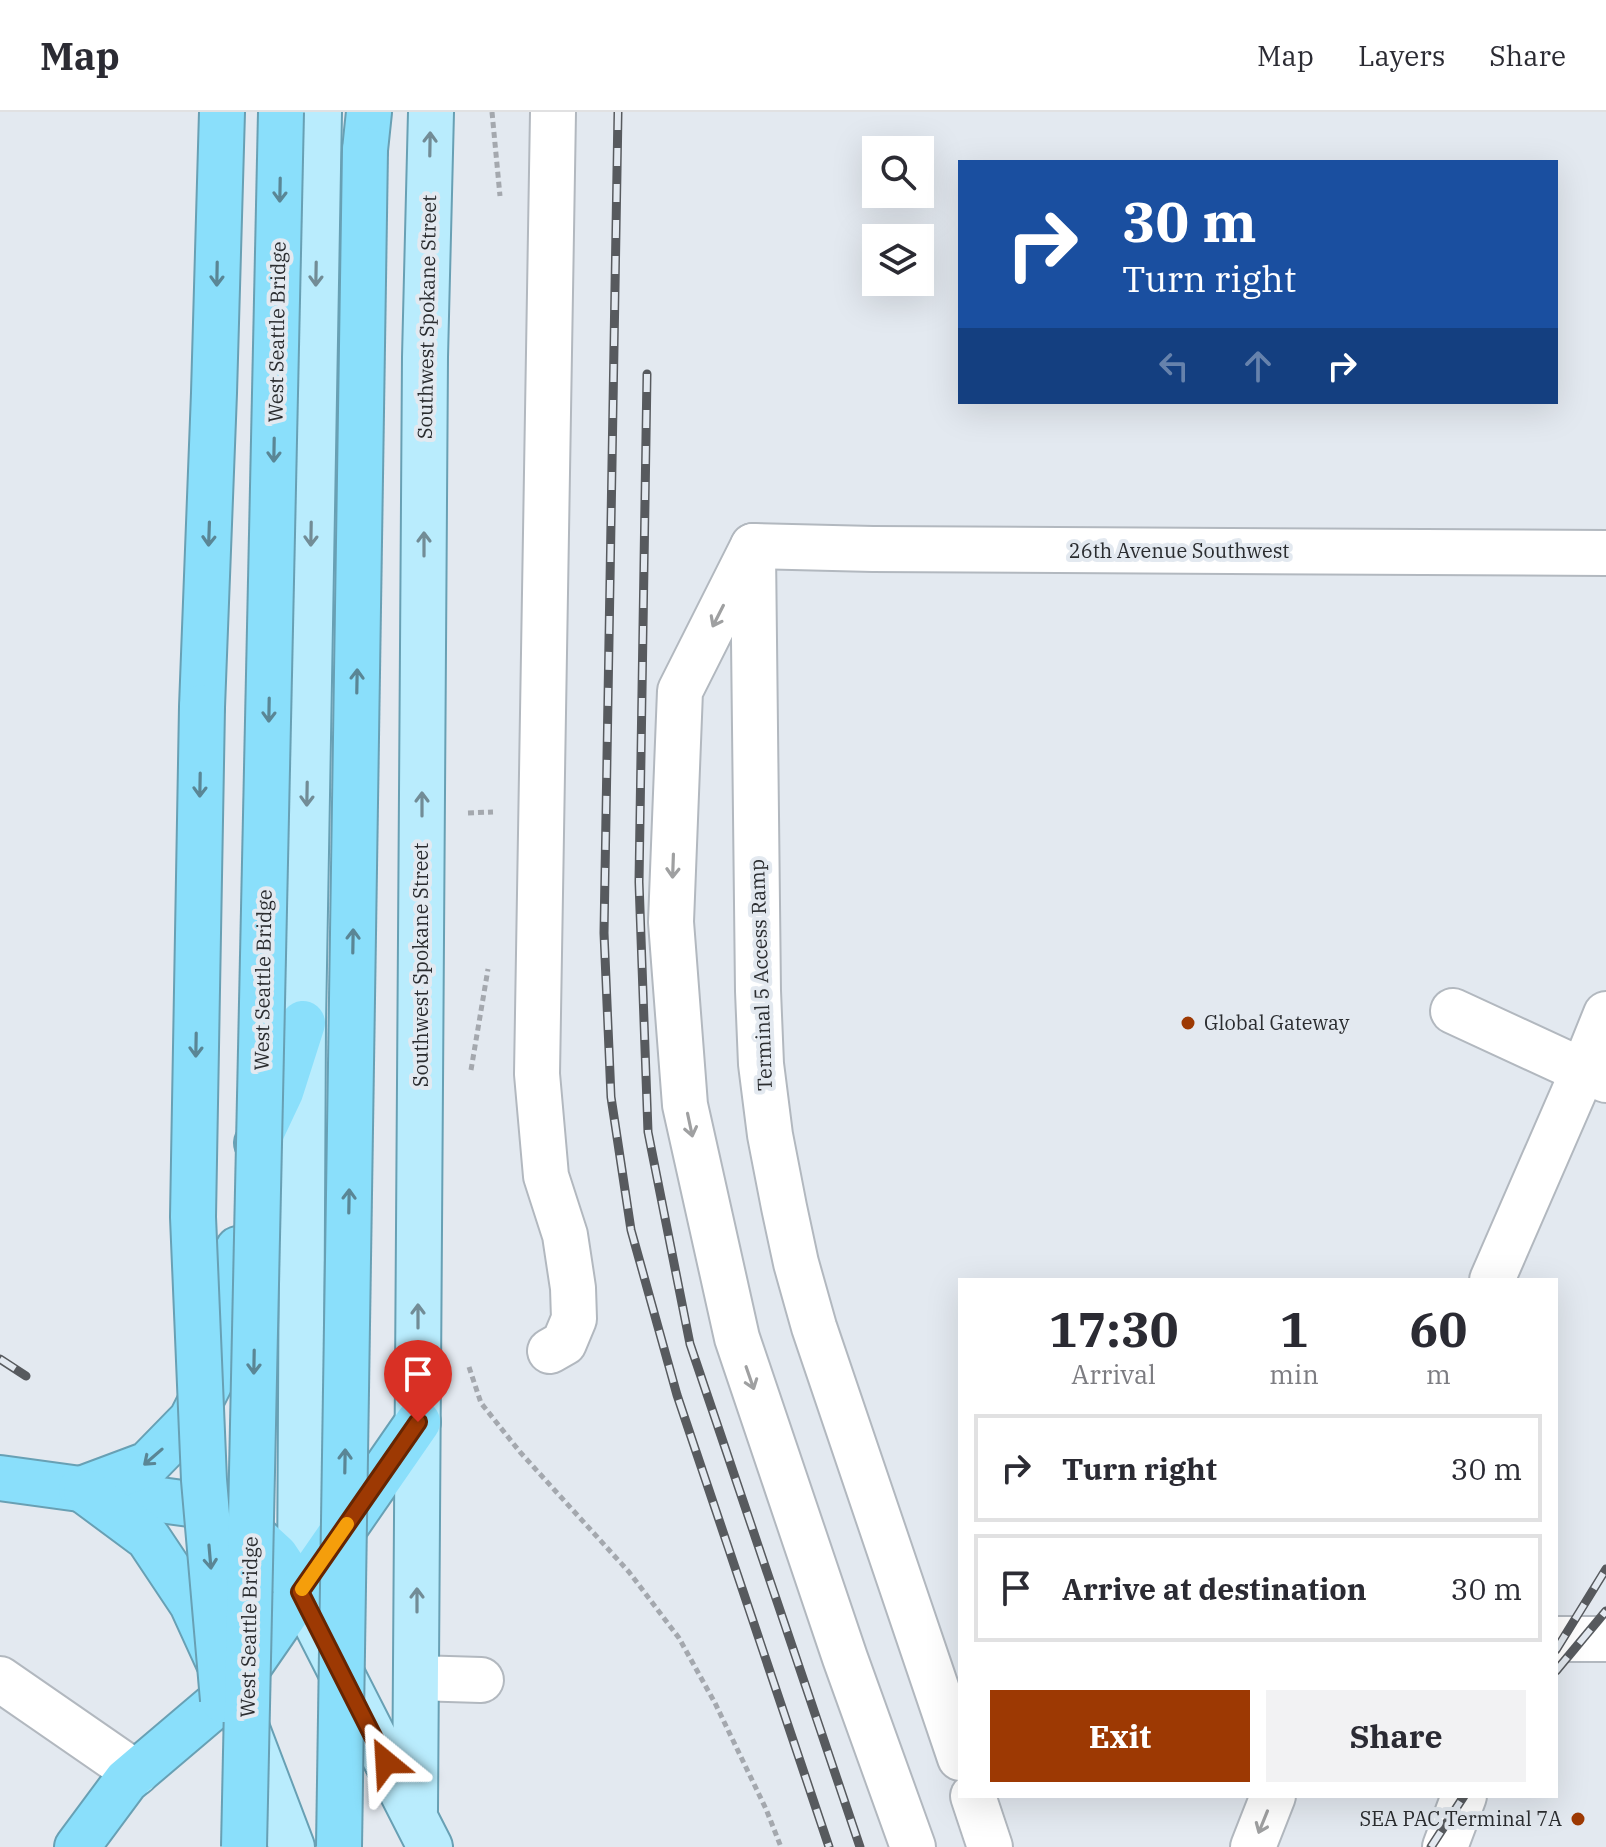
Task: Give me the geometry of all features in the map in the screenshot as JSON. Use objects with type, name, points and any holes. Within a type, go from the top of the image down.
[{"type":"highway","points":[[222,112],[202,707],[193,1217],[204,1480],[235,1847]]},
{"type":"highway","name":"West Seattle Bridge","points":[[244,1847],[281,112]]},
{"type":"highway","points":[[339,1847],[366,125]]},
{"type":"highway","points":[[81,1489],[148,1464],[191,1420],[225,1353],[236,1295],[241,1202],[251,1156],[281,1092],[303,1023]]},
{"type":"highway","points":[[77,1847],[126,1781],[232,1691],[418,1422]]},
{"type":"highway","points":[[0,1478],[197,1505],[240,1523],[276,1556],[300,1592]]},
{"type":"highway","points":[[81,1489],[148,1538],[192,1604],[232,1691]]},
{"type":"main road","points":[[319,112],[303,1023],[300,1592],[422,1833]]},
{"type":"main road","name":"Southwest Spokane Street","points":[[422,1833],[416,1678],[425,357],[431,112]]},
{"type":"main road","points":[[232,1691],[292,1847]]},
{"type":"street","points":[[550,1351],[564,1343],[574,1319],[565,1235],[546,1176],[537,1074],[553,112]]},
{"type":"street","points":[[753,546],[680,691],[671,922],[685,1105],[737,1338],[913,1847]]},
{"type":"street","name":"26th Avenue Southwest","points":[[753,546],[1606,553]]},
{"type":"street","name":"Terminal 5 Access Ramp","points":[[753,546],[758,991],[761,1064],[770,1135],[796,1263],[814,1327],[958,1752]]},
{"type":"street","points":[[1453,1011],[1594,1076]]},
{"type":"street","points":[[1493,1278],[1594,1076],[1606,1014]]},
{"type":"street","points":[[1558,1639],[1606,1639]]},
{"type":"street","points":[[416,1678],[481,1680]]},
{"type":"street","points":[[0,1679],[136,1773]]},
{"type":"street","points":[[974,1798],[990,1847]]},
{"type":"street","points":[[1253,1847],[1272,1798]]},
{"type":"street","points":[[1445,1847],[1463,1798]]},
{"type":"path","points":[[467,813],[493,812]]},
{"type":"railway","points":[[618,112],[604,933],[611,1097],[631,1230],[677,1395],[829,1847]]},
{"type":"railway","points":[[647,374],[639,882],[648,1132],[690,1344],[860,1847]]},
{"type":"railway","points":[[0,1359],[26,1376]]},
{"type":"railway","points":[[1558,1647],[1606,1569]]},
{"type":"railway","points":[[1558,1669],[1606,1611]]},
{"type":"railway","points":[[1431,1847],[1463,1798]]},
{"type":"slow traffic","points":[[302,1589],[347,1524]]},
{"type":"place","name":"Global Gateway","points":[[1188,1023]]},
{"type":"place","name":"SEA PAC Terminal 7A","points":[[1578,1819]]},
{"type":"route","points":[[386,1762],[300,1592],[418,1422]]}]
